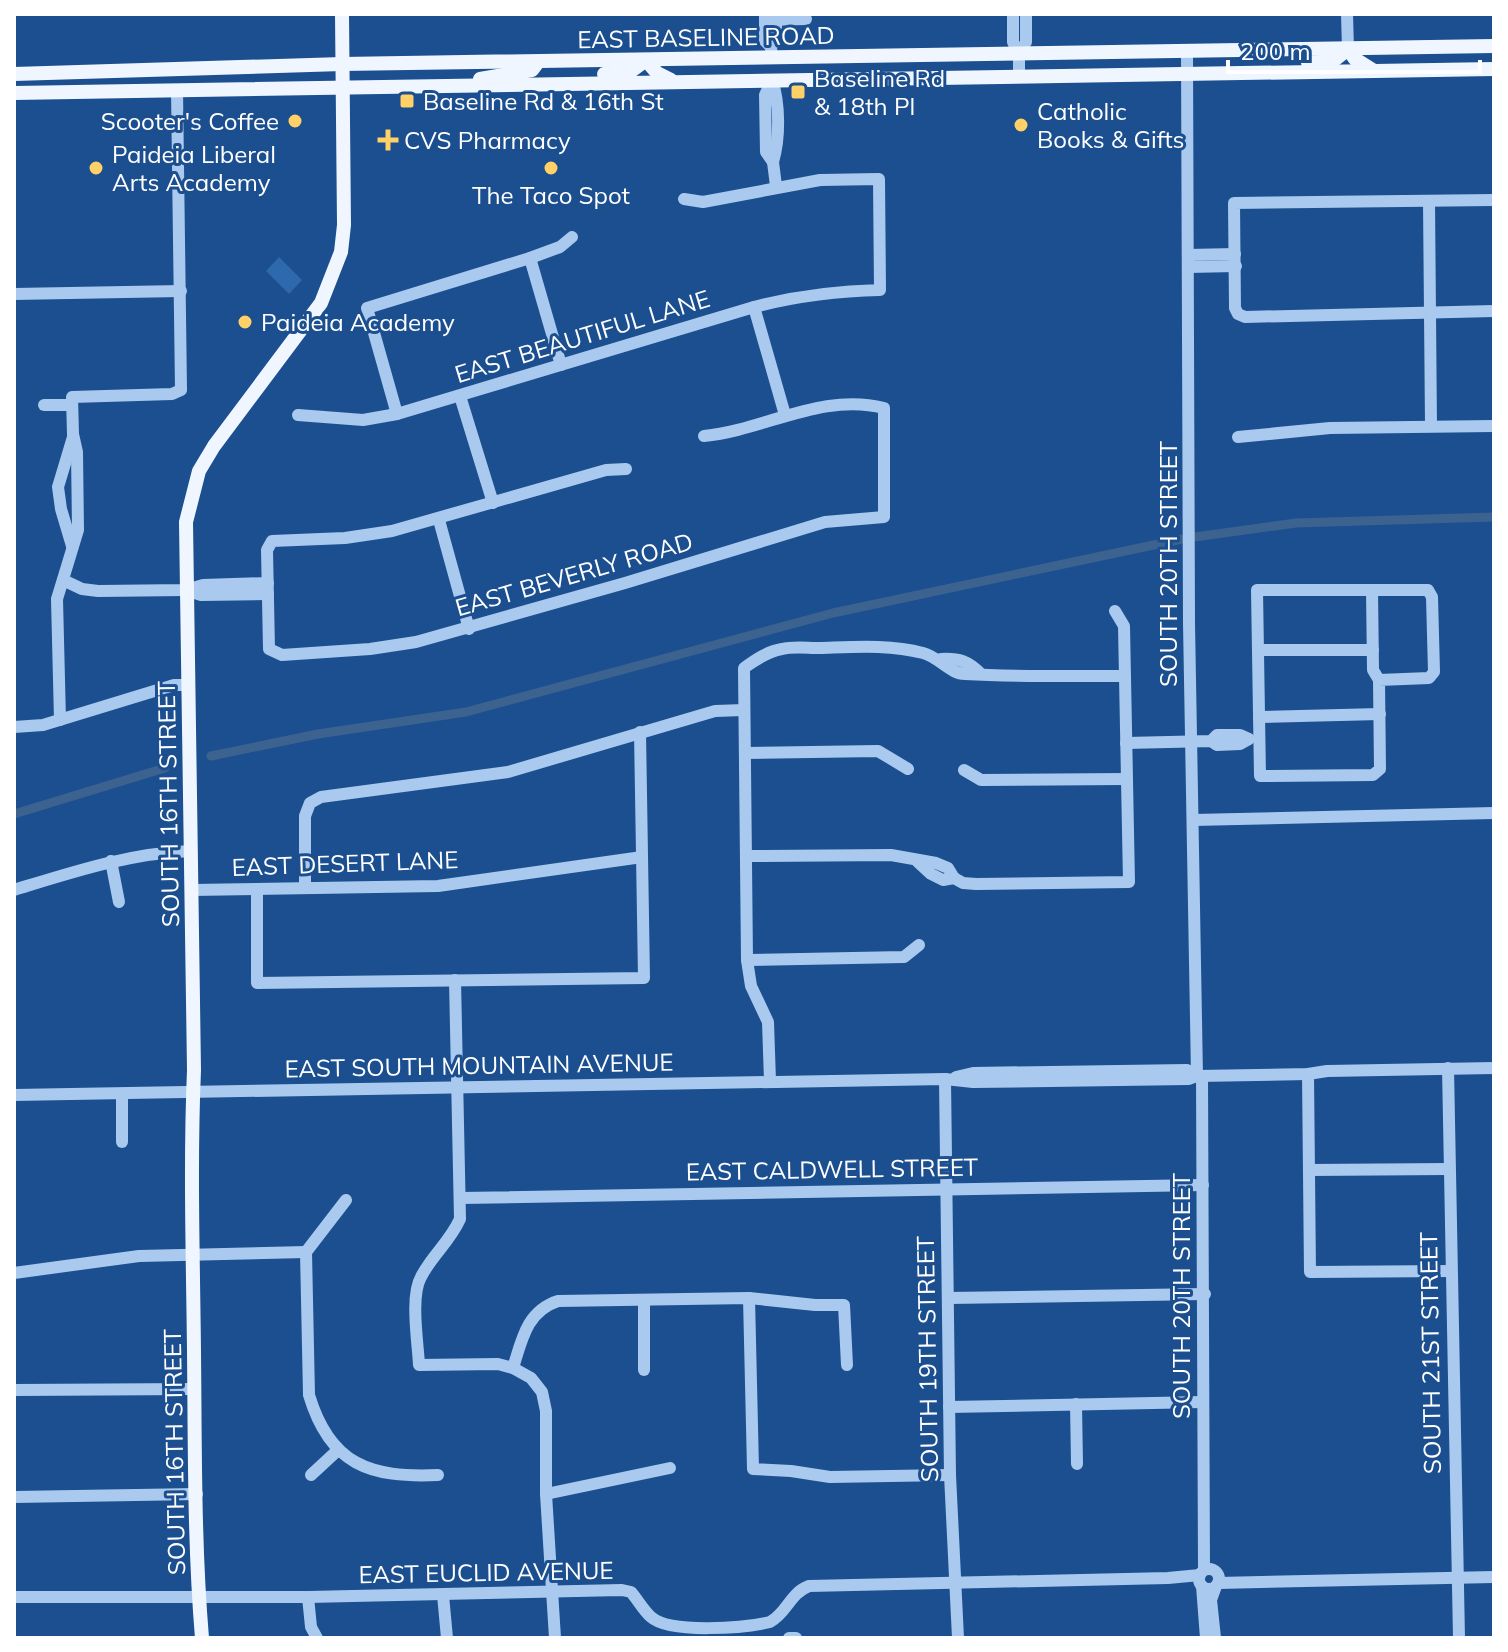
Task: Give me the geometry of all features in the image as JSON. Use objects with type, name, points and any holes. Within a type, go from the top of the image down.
[{"type":"main road","name":"SOUTH 16TH STREET","points":[[202,1638],[198,1596],[193,1255],[192,890],[186,522],[199,471],[248,399],[321,303],[341,252],[344,225],[342,14]]},
{"type":"main road","name":"EAST BASELINE ROAD","points":[[14,74],[342,64],[646,60],[771,53],[1019,55],[1494,46]]},
{"type":"main road","points":[[1468,47],[1469,70]]},
{"type":"main road","points":[[1247,74],[1274,65],[1328,62],[1339,58],[1348,49],[1355,59],[1375,71]]},
{"type":"main road","points":[[771,53],[772,80]]},
{"type":"main road","points":[[569,84],[590,75],[631,71],[646,60],[657,73],[676,82]]},
{"type":"main road","points":[[464,85],[488,76],[532,70],[538,62]]},
{"type":"main road","points":[[177,69],[177,90]]},
{"type":"main road","name":"EAST BASELINE ROAD","points":[[14,93],[1494,69]]},
{"type":"street","points":[[1013,14],[1013,42],[1019,55],[1019,77]]},
{"type":"street","points":[[1019,55],[1026,42],[1026,14]]},
{"type":"street","points":[[1347,14],[1348,49]]},
{"type":"street","points":[[771,53],[776,38],[770,17],[806,19]]},
{"type":"street","name":"SOUTH 20TH STREET","points":[[1187,52],[1193,820],[1205,1294],[1205,1517],[1209,1526],[1206,1638]]},
{"type":"street","points":[[684,199],[703,202],[776,186],[773,162],[766,152],[771,127],[765,95],[772,80]]},
{"type":"street","points":[[44,405],[172,394],[181,390],[177,90]]},
{"type":"street","name":"EAST BEAUTIFUL LANE","points":[[298,415],[363,420],[397,414],[754,307],[832,291],[880,290],[879,179],[820,180],[776,186]]},
{"type":"street","points":[[1494,200],[1234,203],[1235,308],[1238,314],[1245,317],[1494,311]]},
{"type":"street","points":[[1429,201],[1431,426]]},
{"type":"street","points":[[397,414],[367,308],[530,258],[560,247],[572,237]]},
{"type":"street","points":[[530,258],[561,365]]},
{"type":"street","points":[[1188,261],[1236,260]]},
{"type":"street","points":[[14,294],[181,291]]},
{"type":"street","points":[[704,436],[722,434],[785,415],[754,307]]},
{"type":"street","points":[[460,396],[493,503]]},
{"type":"street","points":[[60,720],[57,609],[78,530],[77,452],[72,401]]},
{"type":"street","name":"EAST BEVERLY ROAD","points":[[268,589],[269,649],[274,654],[370,649],[469,629],[825,522],[884,517],[884,408],[842,405],[785,415]]},
{"type":"street","points":[[1238,437],[1330,428],[1494,426]]},
{"type":"street","points":[[73,434],[58,487],[73,548]]},
{"type":"street","points":[[63,580],[82,589],[98,591],[186,590],[201,595],[268,589],[267,550],[272,541],[345,538],[392,531],[606,470],[626,469]]},
{"type":"street","points":[[439,520],[469,629]]},
{"type":"street","points":[[1372,590],[1373,670],[1379,680],[1380,769],[1373,775],[1260,776],[1254,739],[1259,717],[1257,590],[1372,590],[1428,590],[1432,597],[1434,672],[1429,678],[1379,680]]},
{"type":"street","points":[[746,856],[891,855],[918,862],[943,880],[954,878],[963,883],[976,884],[1129,882],[1124,626],[1115,611]]},
{"type":"street","points":[[770,1081],[768,1022],[751,986],[747,960],[744,668],[758,658],[781,649],[893,647],[941,659],[952,671],[962,674],[1004,678],[1125,676]]},
{"type":"street","points":[[1258,650],[1373,650]]},
{"type":"street","points":[[14,727],[37,727],[174,685],[188,685]]},
{"type":"street","points":[[305,887],[305,816],[310,803],[321,797],[508,772],[715,711],[744,710]]},
{"type":"street","points":[[1259,717],[1380,714]]},
{"type":"street","points":[[257,889],[257,983],[644,978],[640,732]]},
{"type":"street","points":[[1126,743],[1211,741],[1217,745],[1240,744],[1254,739]]},
{"type":"street","points":[[745,753],[878,751],[908,769]]},
{"type":"street","points":[[964,770],[981,780],[1127,779]]},
{"type":"street","points":[[1193,820],[1494,813]]},
{"type":"street","points":[[14,890],[111,861],[155,853],[191,851]]},
{"type":"street","name":"EAST DESERT LANE","points":[[192,890],[438,886],[642,857]]},
{"type":"street","points":[[111,861],[119,902]]},
{"type":"street","points":[[747,960],[904,957],[919,945]]},
{"type":"street","points":[[455,980],[460,1219],[419,1280],[416,1302],[419,1365],[498,1364],[531,1378],[542,1392],[546,1411],[546,1494],[555,1638]]},
{"type":"street","name":"SOUTH 21ST STREET","points":[[1448,1068],[1459,1638]]},
{"type":"street","name":"EAST SOUTH MOUNTAIN AVENUE","points":[[14,1095],[945,1079],[973,1073],[1187,1070],[1199,1076],[1494,1068]]},
{"type":"street","points":[[1308,1074],[1310,1272],[1451,1271]]},
{"type":"street","name":"SOUTH 19TH STREET","points":[[945,1079],[950,1475],[958,1638]]},
{"type":"street","points":[[122,1094],[122,1142]]},
{"type":"street","points":[[1309,1170],[1449,1169]]},
{"type":"street","name":"EAST CALDWELL STREET","points":[[461,1198],[1203,1185]]},
{"type":"street","points":[[346,1200],[306,1252],[309,1395],[316,1417],[338,1450],[359,1464],[381,1474],[402,1477],[438,1475]]},
{"type":"street","points":[[14,1273],[139,1256],[306,1252]]},
{"type":"street","points":[[948,1298],[1205,1294]]},
{"type":"street","points":[[513,1368],[526,1328],[543,1306],[558,1301],[749,1298],[844,1305],[847,1365]]},
{"type":"street","points":[[749,1298],[753,1469],[830,1477],[950,1475]]},
{"type":"street","points":[[644,1300],[644,1370]]},
{"type":"street","points":[[14,1390],[195,1389]]},
{"type":"street","points":[[949,1407],[1203,1402]]},
{"type":"street","points":[[1076,1404],[1077,1464]]},
{"type":"street","points":[[311,1475],[338,1450]]},
{"type":"street","points":[[546,1494],[670,1468]]},
{"type":"street","points":[[14,1497],[197,1494]]},
{"type":"street","name":"EAST EUCLID AVENUE","points":[[14,1597],[631,1592],[652,1619],[706,1633],[770,1622],[778,1618],[794,1593],[809,1586],[1168,1578],[1249,1581],[1494,1577]]},
{"type":"street","name":"SOUTH 20TH STREET","points":[[1209,1579],[1215,1638]]},
{"type":"street","points":[[443,1595],[447,1638]]},
{"type":"street","points":[[308,1597],[311,1627],[317,1638]]},
{"type":"street","points":[[789,1638],[796,1638]]},
{"type":"shaded area","points":[[279,257],[302,280],[289,294],[266,271]]},
{"type":"waterway","points":[[1195,537],[1296,523],[1494,517]]},
{"type":"waterway","points":[[211,756],[318,734],[466,712],[833,613],[1182,539]]},
{"type":"waterway","points":[[14,814],[165,768]]},
{"type":"place","name":"Baseline Rd & 18th Pl","points":[[798,92]]},
{"type":"place","name":"Baseline Rd & 16th St","points":[[407,101]]},
{"type":"place","name":"Scooter's Coffee","points":[[295,121]]},
{"type":"place","name":"Catholic Books & Gifts","points":[[1021,125]]},
{"type":"place","name":"CVS Pharmacy","points":[[388,140]]},
{"type":"place","name":"Paideia Liberal Arts Academy","points":[[96,168]]},
{"type":"place","name":"The Taco Spot","points":[[551,168]]},
{"type":"place","name":"Paideia Academy","points":[[245,322]]}]
